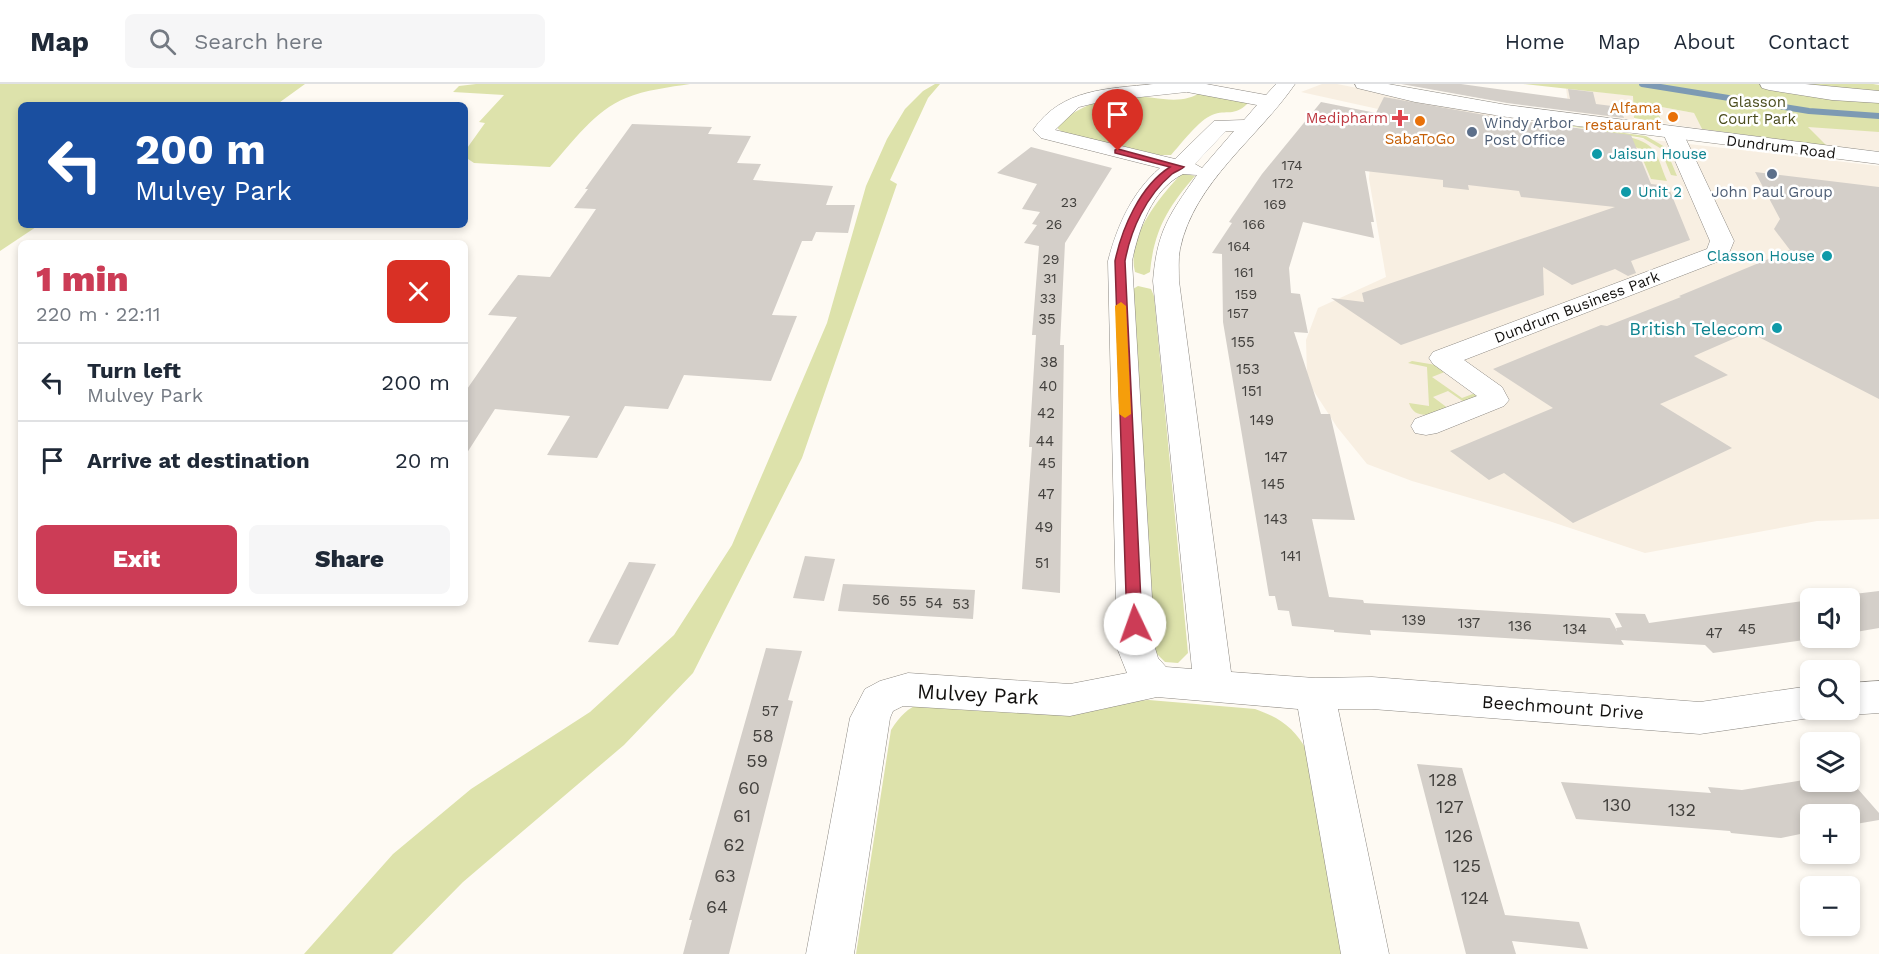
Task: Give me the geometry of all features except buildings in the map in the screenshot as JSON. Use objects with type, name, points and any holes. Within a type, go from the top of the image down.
[{"type":"street","points":[[1216,686],[1208,652],[1166,281],[1166,257],[1175,225],[1209,173],[1286,84]]},
{"type":"street","name":"Dundrum Road","points":[[1364,84],[1484,108],[1879,158]]},
{"type":"street","points":[[1769,84],[1823,93],[1879,97]]},
{"type":"street","points":[[1209,173],[1048,134],[1043,130],[1066,108],[1077,101],[1187,86],[1270,102]]},
{"type":"street","points":[[1157,682],[1147,674],[1139,662],[1136,648],[1120,261],[1124,241],[1136,213],[1158,182],[1171,170],[1180,167],[1221,125],[1249,126]]},
{"type":"street","name":"Dundrum Business Park","points":[[1426,426],[1494,400],[1492,393],[1443,358],[1719,253],[1722,241],[1673,133]]},
{"type":"street","points":[[1119,279],[1166,281]]},
{"type":"street","name":"Mulvey Park","points":[[830,954],[870,718],[879,700],[894,692],[922,689],[1070,700],[1157,682],[1315,694]]},
{"type":"street","points":[[1315,694],[1365,954]]},
{"type":"street","name":"Beechmount Drive","points":[[1315,694],[1375,694],[1700,718],[1800,703]]},
{"type":"street","points":[[1860,698],[1879,697]]},
{"type":"shaded area","points":[[1322,84],[1337,84],[1542,124],[1645,139],[1879,166],[1879,519],[1817,521],[1645,553],[1549,521],[1412,481],[1367,464],[1337,427],[1313,390],[1307,375],[1306,340],[1318,308],[1386,277],[1369,179],[1373,119],[1378,109],[1301,92]]},
{"type":"shaded area","points":[[1566,88],[1634,96],[1634,120],[1569,111]]},
{"type":"shaded area","points":[[1656,106],[1694,113],[1702,129],[1662,123]]},
{"type":"shaded area","points":[[1806,127],[1879,131],[1879,151],[1827,146]]},
{"type":"green space","points":[[0,84],[305,84],[280,102],[18,102],[18,228],[34,228],[0,251]]},
{"type":"green space","points":[[476,84],[690,84],[641,93],[615,103],[594,119],[550,167],[474,163],[468,159],[468,147],[485,123],[479,122],[504,95],[453,92],[459,86]]},
{"type":"green space","points":[[935,84],[940,84],[928,98],[890,180],[897,184],[802,458],[693,673],[624,745],[463,882],[392,954],[304,954],[393,854],[471,789],[590,712],[674,635],[732,545],[827,323],[866,186],[887,139],[905,109],[923,91]]},
{"type":"green space","name":"Glasson Court Park","points":[[1523,84],[1760,84],[1805,93],[1809,84],[1873,84],[1879,85],[1879,132],[1808,127],[1827,146],[1702,129],[1694,113],[1656,106],[1662,123],[1634,118],[1633,96]]},
{"type":"green space","points":[[1202,91],[1247,102],[1247,104],[1234,112],[1217,113],[1207,118],[1171,155],[1159,155],[1062,132],[1056,127],[1058,123],[1075,112],[1102,100],[1132,96],[1177,100],[1186,99]]},
{"type":"green space","points":[[1538,121],[1646,136],[1665,147],[1677,176],[1671,175],[1660,148],[1643,138]]},
{"type":"green space","points":[[1629,137],[1646,144],[1655,152],[1667,181],[1651,179],[1638,148],[1634,147]]},
{"type":"green space","points":[[1182,173],[1195,176],[1177,198],[1164,220],[1155,244],[1150,272],[1144,275],[1135,272],[1135,245],[1140,231],[1155,205]]},
{"type":"green space","points":[[1138,286],[1151,289],[1154,296],[1188,653],[1178,663],[1165,662],[1154,651],[1133,289]]},
{"type":"green space","points":[[1412,361],[1436,365],[1447,371],[1432,377],[1462,398],[1478,392],[1480,395],[1464,402],[1448,391],[1433,397],[1449,409],[1426,415],[1416,413],[1409,403],[1429,406],[1427,367],[1408,363]]},
{"type":"green space","points":[[957,698],[1100,710],[1132,701],[1149,700],[1255,709],[1280,720],[1292,730],[1308,752],[1345,954],[856,954],[891,730],[905,713],[919,704]]},
{"type":"waterway","points":[[1642,84],[1809,111],[1879,116]]},
{"type":"slow traffic","points":[[1121,306],[1125,414]]},
{"type":"place","name":"Alfama restaurant","points":[[1673,117]]},
{"type":"place","name":"Medipharm","points":[[1400,118]]},
{"type":"place","name":"SabaToGo","points":[[1420,121]]},
{"type":"place","name":"Windy Arbor Post Office","points":[[1472,132]]},
{"type":"place","name":"Jaisun House","points":[[1597,154]]},
{"type":"place","name":"John Paul Group","points":[[1772,174]]},
{"type":"place","name":"Unit 2","points":[[1626,192]]},
{"type":"place","name":"Classon House","points":[[1827,256]]},
{"type":"place","name":"British Telecom","points":[[1777,328]]},
{"type":"route","points":[[1118,151],[1180,167],[1171,170],[1150,191],[1136,213],[1124,241],[1120,261],[1128,504],[1135,624]]}]
